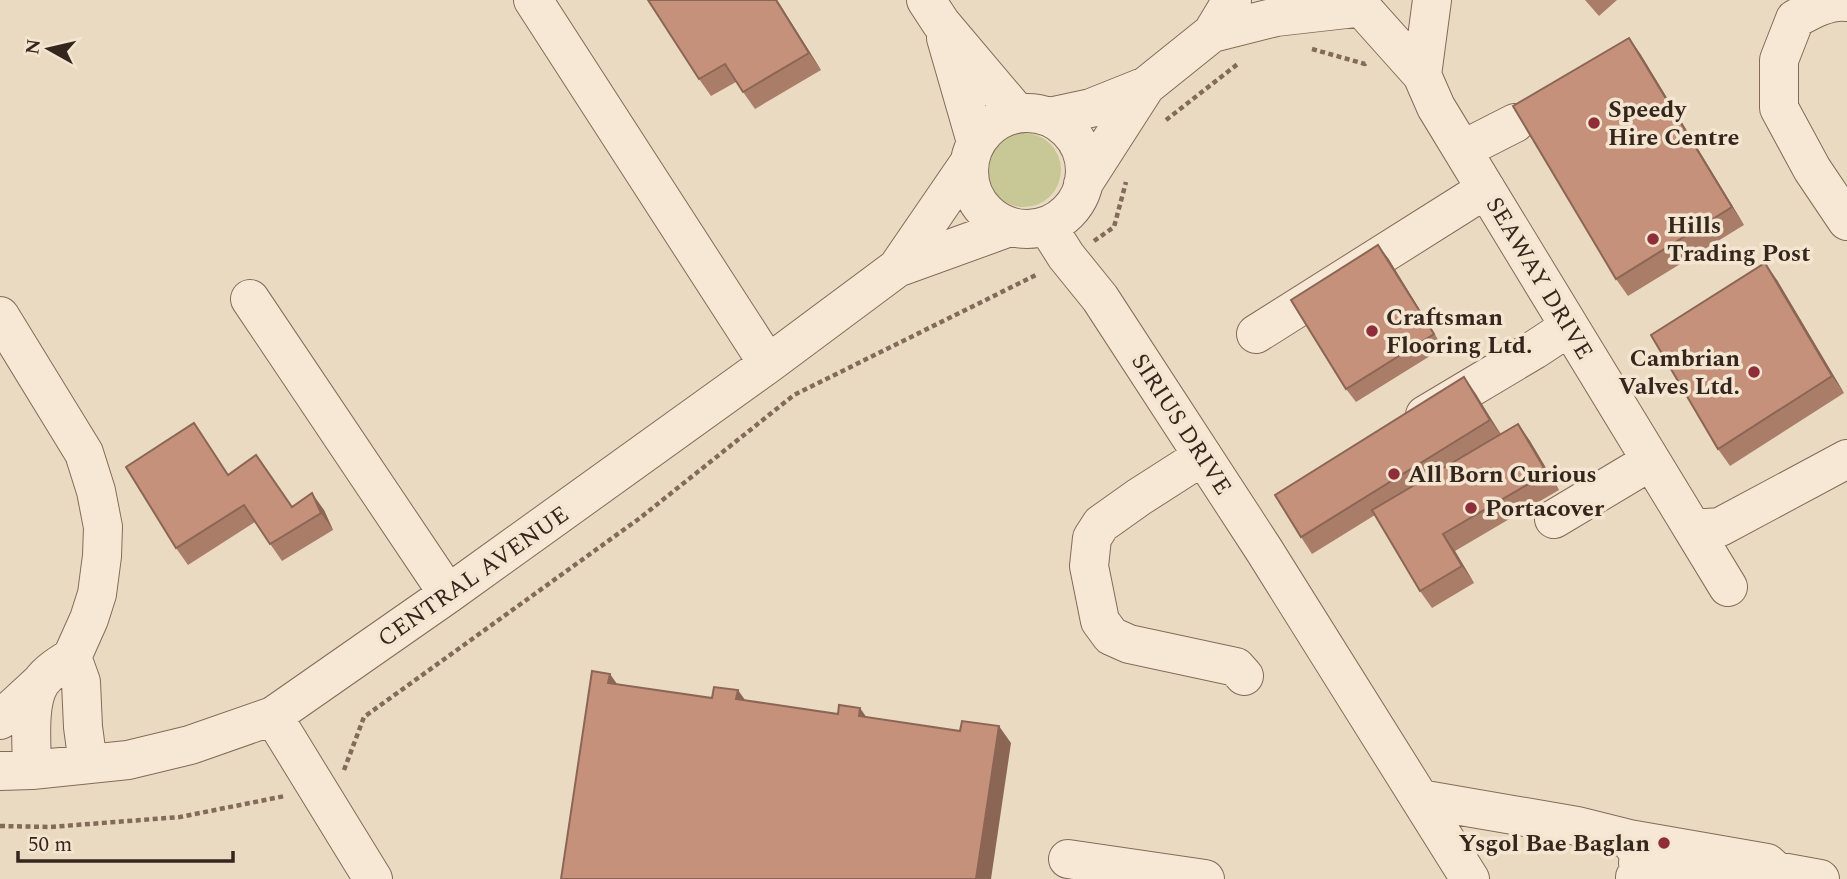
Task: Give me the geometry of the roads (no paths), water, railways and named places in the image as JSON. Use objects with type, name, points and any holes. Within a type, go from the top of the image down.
[{"type":"street","points":[[533,0],[768,364]]},
{"type":"street","points":[[972,152],[987,128],[1001,118],[1091,108],[1146,86],[1212,33],[1232,0]]},
{"type":"street","points":[[1422,75],[1432,0]]},
{"type":"street","points":[[1847,2],[1821,5],[1795,19],[1779,60],[1779,107],[1812,169],[1847,221]]},
{"type":"street","points":[[1212,33],[1276,17],[1360,4]]},
{"type":"street","name":"SEAWAY DRIVE","points":[[1360,4],[1422,75],[1436,107],[1728,587]]},
{"type":"street","points":[[934,11],[1033,115],[1063,125],[1074,137],[1082,151],[1085,167],[1061,224]]},
{"type":"street","points":[[934,11],[972,152],[970,186],[980,206],[993,219],[1061,224]]},
{"type":"street","points":[[1061,224],[1146,86]]},
{"type":"street","points":[[1462,150],[1515,124]]},
{"type":"street","name":"CENTRAL AVENUE","points":[[16,771],[128,760],[190,745],[273,716],[768,364],[897,268],[972,152]]},
{"type":"street","points":[[1256,334],[1486,189]]},
{"type":"street","name":"CENTRAL AVENUE","points":[[897,268],[1061,224]]},
{"type":"street","name":"SIRIUS DRIVE","points":[[1061,224],[1100,298],[1264,550],[1470,879]]},
{"type":"street","points":[[250,299],[447,594]]},
{"type":"street","points":[[0,316],[84,453],[96,491],[103,527],[97,594],[72,657],[51,671],[0,720]]},
{"type":"street","points":[[1395,433],[1569,327]]},
{"type":"street","points":[[1203,456],[1101,524],[1092,537],[1089,566],[1100,621],[1111,636],[1129,643],[1236,667],[1244,676]]},
{"type":"street","points":[[1693,529],[1720,527],[1847,459]]},
{"type":"street","points":[[1554,519],[1651,461]]},
{"type":"street","points":[[72,657],[81,682],[88,764]]},
{"type":"street","points":[[16,771],[40,683]]},
{"type":"street","points":[[273,716],[373,879]]},
{"type":"street","points":[[1420,799],[1767,863],[1776,871]]},
{"type":"street","points":[[1629,839],[1639,854],[1635,878]]},
{"type":"street","points":[[1068,859],[1205,879]]},
{"type":"street","points":[[1635,878],[1675,863],[1754,872],[1776,871],[1820,879]]},
{"type":"place","name":"Speedy Hire Centre","points":[[1594,123]]},
{"type":"place","name":"Hills Trading Post","points":[[1653,239]]},
{"type":"place","name":"Craftsman Flooring Ltd.","points":[[1372,331]]},
{"type":"place","name":"Cambrian Valves Ltd.","points":[[1754,372]]},
{"type":"place","name":"All Born Curious","points":[[1394,474]]},
{"type":"place","name":"Portacover","points":[[1471,508]]},
{"type":"place","name":"Ysgol Bae Baglan","points":[[1664,843]]}]
